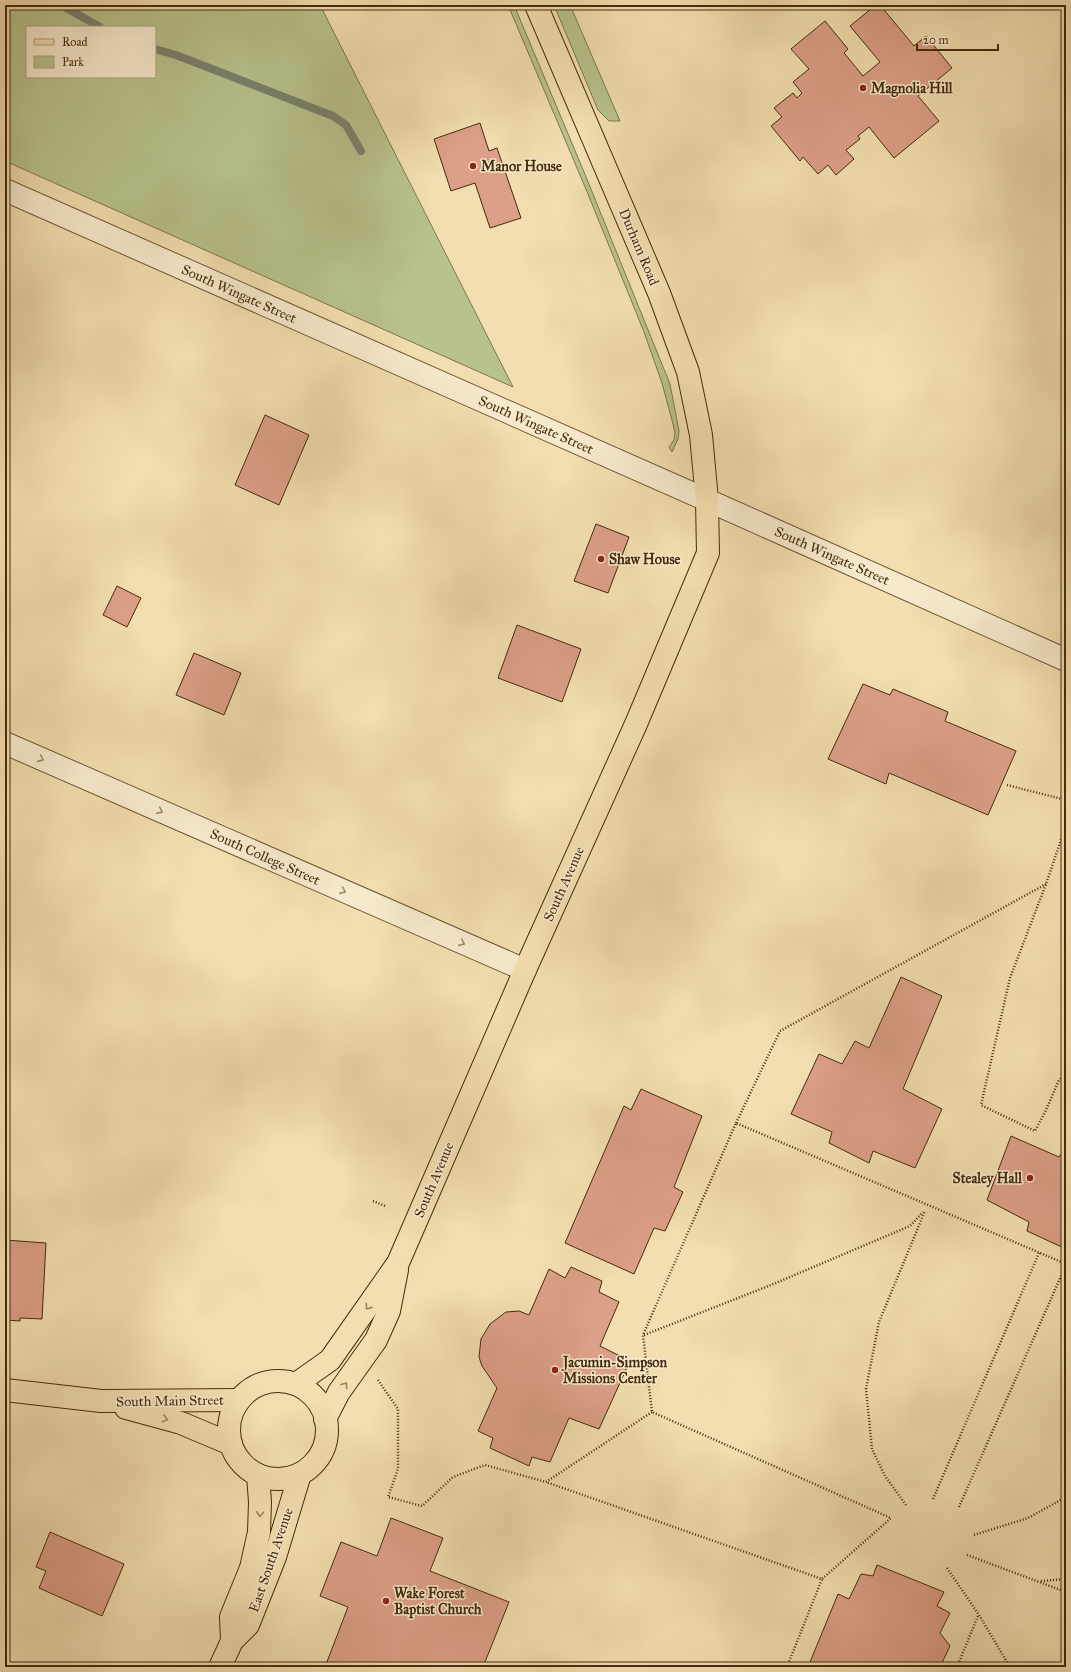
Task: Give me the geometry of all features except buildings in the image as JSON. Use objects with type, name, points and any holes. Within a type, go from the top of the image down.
[{"type":"main road","name":"Durham Road","points":[[536,5],[659,294],[688,372],[701,435],[707,500]]},
{"type":"main road","name":"South Avenue","points":[[296,1384],[330,1360],[398,1263],[524,970],[636,724],[708,553],[707,500]]},
{"type":"main road","name":"South Avenue","points":[[326,1419],[339,1392],[376,1340],[389,1311],[398,1263]]},
{"type":"main road","points":[[274,1381],[296,1384],[308,1391],[316,1400],[326,1419],[326,1435],[322,1451],[313,1464],[300,1474],[290,1478],[279,1479],[258,1475],[249,1470],[241,1462],[231,1444],[229,1432],[233,1410],[239,1400],[249,1390],[261,1384],[274,1381]]},
{"type":"main road","name":"South Main Street","points":[[5,1390],[100,1402],[181,1423],[231,1444]]},
{"type":"main road","name":"South Main Street","points":[[100,1402],[239,1400]]},
{"type":"main road","name":"East South Avenue","points":[[220,1667],[232,1640],[248,1625],[275,1557],[300,1474]]},
{"type":"main road","name":"East South Avenue","points":[[232,1640],[231,1618],[251,1568],[259,1532],[260,1502],[258,1475]]},
{"type":"street","name":"South Wingate Street","points":[[5,190],[1066,660]]},
{"type":"street","name":"South College Street","points":[[5,743],[524,970]]},
{"type":"path","points":[[1007,785],[1066,800]]},
{"type":"path","points":[[1066,825],[1046,884],[1010,978],[981,1105],[1035,1131],[1060,1080],[1066,1073]]},
{"type":"path","points":[[652,1412],[643,1335],[736,1123],[780,1031],[1046,884]]},
{"type":"path","points":[[736,1123],[1066,1265],[959,1507]]},
{"type":"path","points":[[373,1201],[385,1206]]},
{"type":"path","points":[[643,1335],[771,1285],[910,1226],[925,1210],[879,1322],[866,1389],[872,1449],[885,1476],[906,1505]]},
{"type":"path","points":[[933,1499],[1039,1253]]},
{"type":"path","points":[[375,1376],[398,1409],[398,1469],[388,1497],[422,1506],[453,1477],[485,1465],[546,1482],[822,1579]]},
{"type":"path","points":[[546,1482],[652,1412]]},
{"type":"path","points":[[652,1412],[891,1518],[822,1579],[787,1667]]},
{"type":"path","points":[[974,1535],[1028,1518],[1066,1497]]},
{"type":"path","points":[[967,1555],[1066,1592]]},
{"type":"path","points":[[946,1568],[979,1615],[1010,1667]]},
{"type":"path","points":[[1039,1582],[1066,1578]]},
{"type":"path","points":[[957,1667],[979,1615]]},
{"type":"green space","points":[[5,5],[320,5],[513,387],[5,161]]},
{"type":"green space","points":[[508,5],[514,5],[670,384],[679,431],[678,439],[672,452],[669,447],[674,440],[675,433],[673,424],[662,383],[644,332],[588,194]]},
{"type":"green space","points":[[554,5],[570,5],[620,121],[609,121],[598,110]]},
{"type":"waterway","points":[[61,5],[98,26]]},
{"type":"waterway","points":[[156,49],[176,55],[333,116],[346,125],[361,151]]},
{"type":"place","name":"Magnolia Hill","points":[[863,88]]},
{"type":"place","name":"Manor House","points":[[473,166]]},
{"type":"place","name":"Shaw House","points":[[601,559]]},
{"type":"place","name":"Stealey Hall","points":[[1030,1178]]},
{"type":"place","name":"Jacumin-Simpson Missions Center","points":[[555,1370]]},
{"type":"place","name":"Wake Forest Baptist Church","points":[[386,1601]]}]
